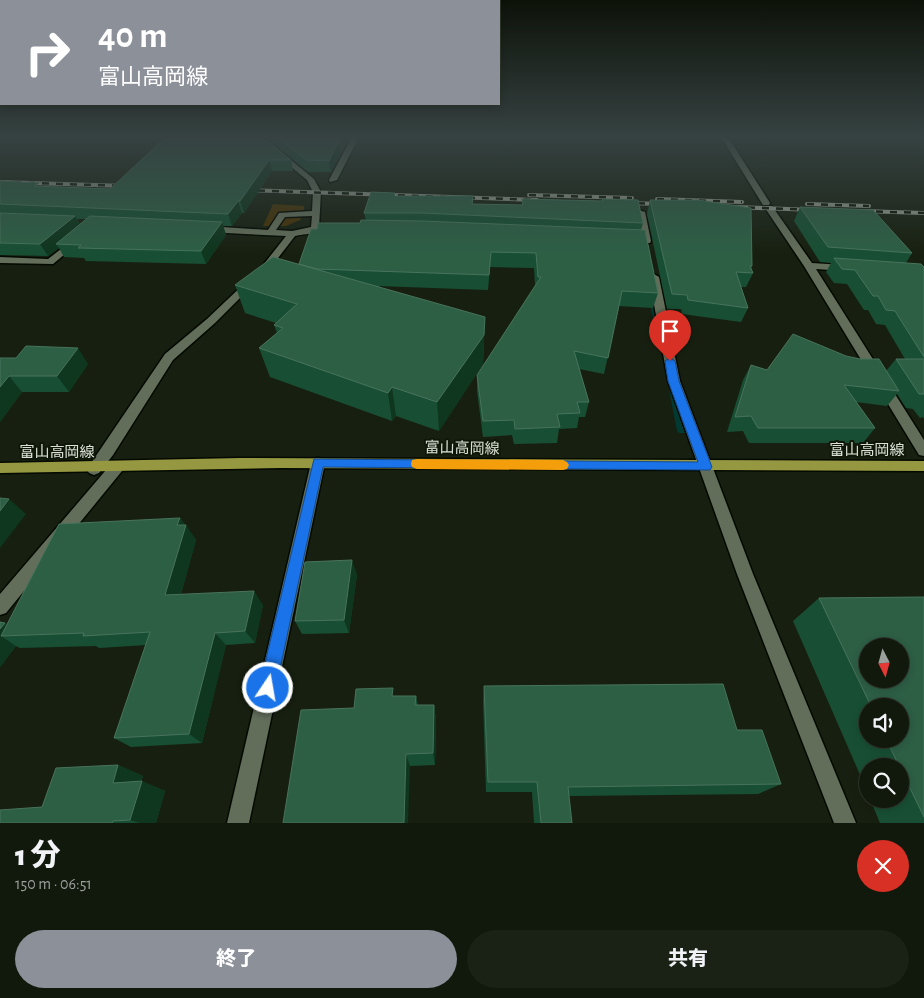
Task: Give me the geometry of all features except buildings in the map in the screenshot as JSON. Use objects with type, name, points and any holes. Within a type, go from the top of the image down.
[{"type":"main road","name":"富山高岡線","points":[[0,468],[94,468],[318,462],[706,467],[924,466]]},
{"type":"street","points":[[307,175],[317,192],[315,230]]},
{"type":"street","points":[[333,180],[336,175]]},
{"type":"street","points":[[748,175],[809,266],[924,451]]},
{"type":"street","points":[[640,212],[645,244]]},
{"type":"street","points":[[271,232],[282,215],[317,213]]},
{"type":"street","points":[[193,228],[292,234],[315,230],[335,230]]},
{"type":"street","points":[[94,468],[108,451],[169,357],[211,321],[273,260],[292,234]]},
{"type":"street","points":[[0,260],[50,262],[80,237]]},
{"type":"street","points":[[809,266],[856,269]]},
{"type":"street","points":[[652,268],[674,381],[742,564],[845,823]]},
{"type":"street","points":[[238,823],[318,462]]},
{"type":"street","points":[[0,606],[117,467]]},
{"type":"shaded area","points":[[273,204],[304,206],[304,213],[300,220],[286,226],[263,226]]},
{"type":"waterway","points":[[651,294],[659,328]]},
{"type":"waterway","points":[[673,389],[682,431]]},
{"type":"railway","points":[[0,182],[127,186]]},
{"type":"railway","points":[[244,190],[537,200]]},
{"type":"railway","points":[[529,195],[632,198]]},
{"type":"railway","points":[[657,199],[742,202]]},
{"type":"railway","points":[[624,203],[664,204]]},
{"type":"railway","points":[[807,204],[869,206]]},
{"type":"railway","points":[[734,207],[814,210]]},
{"type":"railway","points":[[862,211],[924,213]]},
{"type":"slow traffic","points":[[417,464],[563,465]]},
{"type":"route","points":[[268,688],[318,462],[706,467],[674,381],[670,361]]}]
